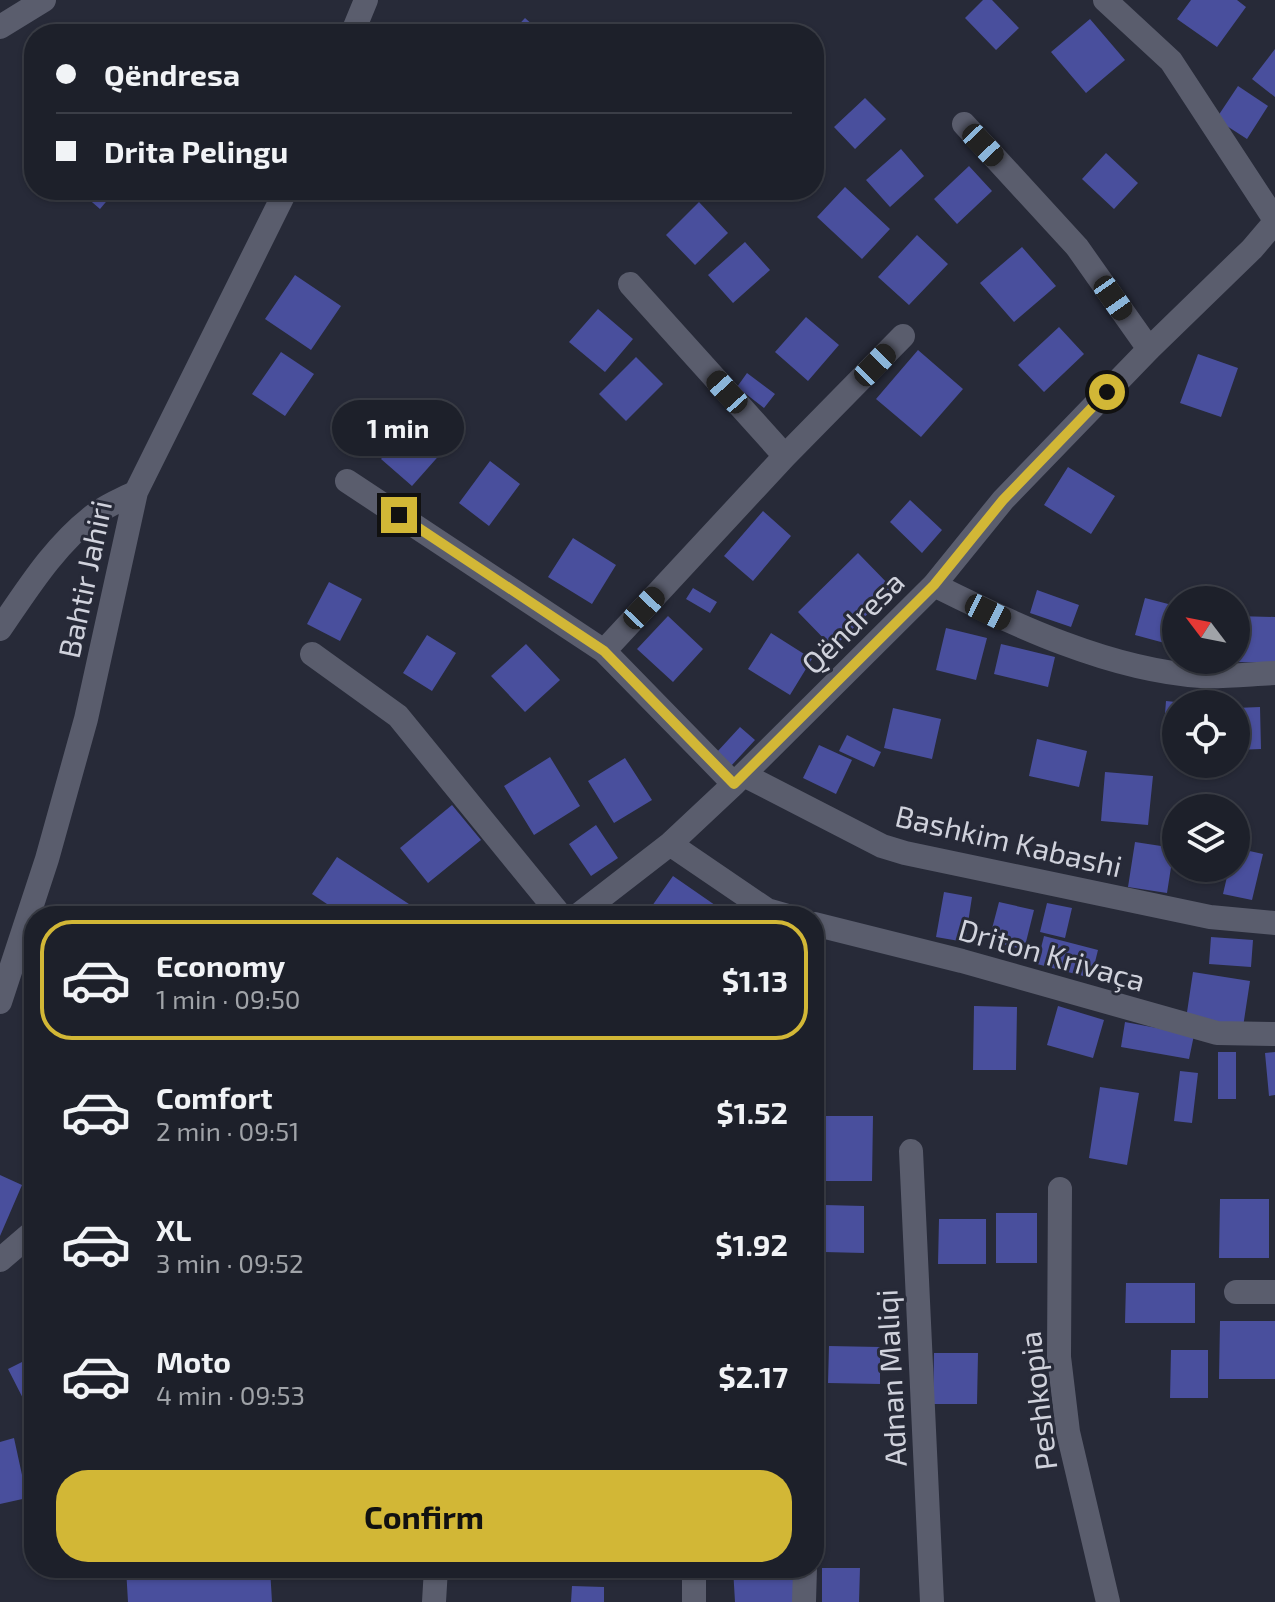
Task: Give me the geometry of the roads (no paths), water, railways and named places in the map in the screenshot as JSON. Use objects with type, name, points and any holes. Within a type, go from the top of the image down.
[{"type":"street","points":[[0,27],[44,0]]},
{"type":"street","points":[[356,24],[366,0]]},
{"type":"street","name":"Qëndresa","points":[[590,906],[670,844],[739,780],[934,585],[1003,500],[1149,349],[1252,249],[1275,221],[1171,61],[1105,0]]},
{"type":"street","points":[[964,124],[1077,247],[1149,349]]},
{"type":"street","name":"Bahtir Jahiri","points":[[32,906],[86,719],[136,492],[281,200]]},
{"type":"street","points":[[630,284],[785,456]]},
{"type":"street","points":[[604,651],[785,456],[903,336]]},
{"type":"street","name":"Bashkim Kabashi","points":[[347,481],[604,651],[739,780],[905,853],[1210,917],[1275,923]]},
{"type":"street","points":[[0,629],[38,575],[78,529],[100,511],[136,492]]},
{"type":"street","points":[[934,585],[1015,626],[1119,660],[1201,676],[1275,673]]},
{"type":"street","points":[[312,654],[398,716],[553,906]]},
{"type":"street","points":[[670,844],[761,906]]},
{"type":"street","name":"Driton Krivaça","points":[[824,926],[962,961],[1217,1033],[1275,1034]]},
{"type":"street","name":"Bahtir Jahiri","points":[[0,1002],[24,929]]},
{"type":"street","name":"Adnan Maliqi","points":[[911,1151],[932,1602]]},
{"type":"street","name":"Peshkopia","points":[[1060,1189],[1059,1357],[1068,1432],[1108,1602]]},
{"type":"street","points":[[0,1260],[24,1240]]},
{"type":"street","points":[[1236,1292],[1275,1292]]},
{"type":"street","points":[[434,1602],[435,1578]]},
{"type":"street","points":[[694,1578],[694,1602]]},
{"type":"street","points":[[804,1602],[805,1578]]}]
